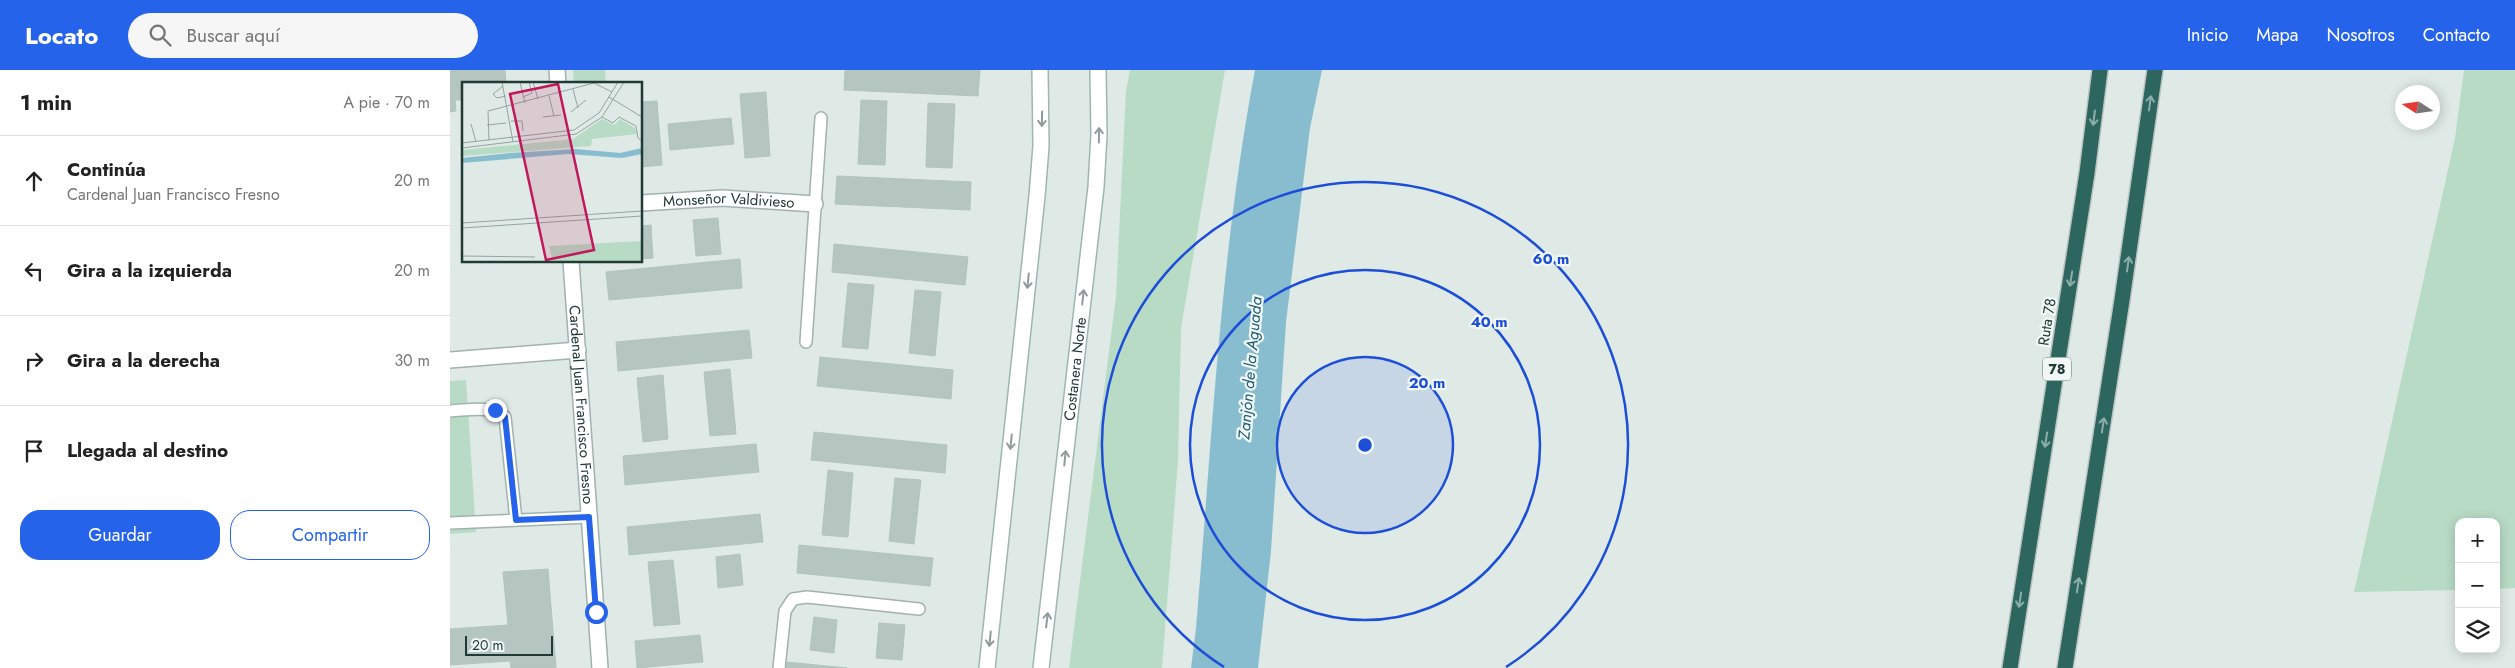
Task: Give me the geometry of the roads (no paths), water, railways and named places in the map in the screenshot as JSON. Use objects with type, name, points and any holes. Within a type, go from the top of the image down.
[{"type":"highway","name":"Ruta 78","points":[[2010,668],[2081,212],[2100,70]]},
{"type":"highway","points":[[2065,668],[2122,300],[2155,70]]},
{"type":"street","points":[[987,668],[1037,196],[1041,146],[1040,70]]},
{"type":"street","name":"Costanera Norte","points":[[1041,668],[1096,187],[1099,135],[1098,70]]},
{"type":"street","name":"Monseñor Valdivieso","points":[[642,203],[722,198],[816,204]]},
{"type":"street","name":"Cardenal Juan Francisco Fresno","points":[[571,262],[600,668]]},
{"type":"street","points":[[450,360],[578,350]]},
{"type":"lane","points":[[806,342],[821,118]]},
{"type":"lane","points":[[450,411],[495,410],[505,417],[516,520]]},
{"type":"lane","points":[[450,523],[589,517]]},
{"type":"lane","points":[[779,668],[785,610],[793,599],[807,597],[918,608]]},
{"type":"water","name":"Zanjón de la Aguada","points":[[1255,70],[1322,70],[1310,128],[1286,322],[1271,551],[1258,668],[1191,668],[1225,279],[1243,139]]}]
